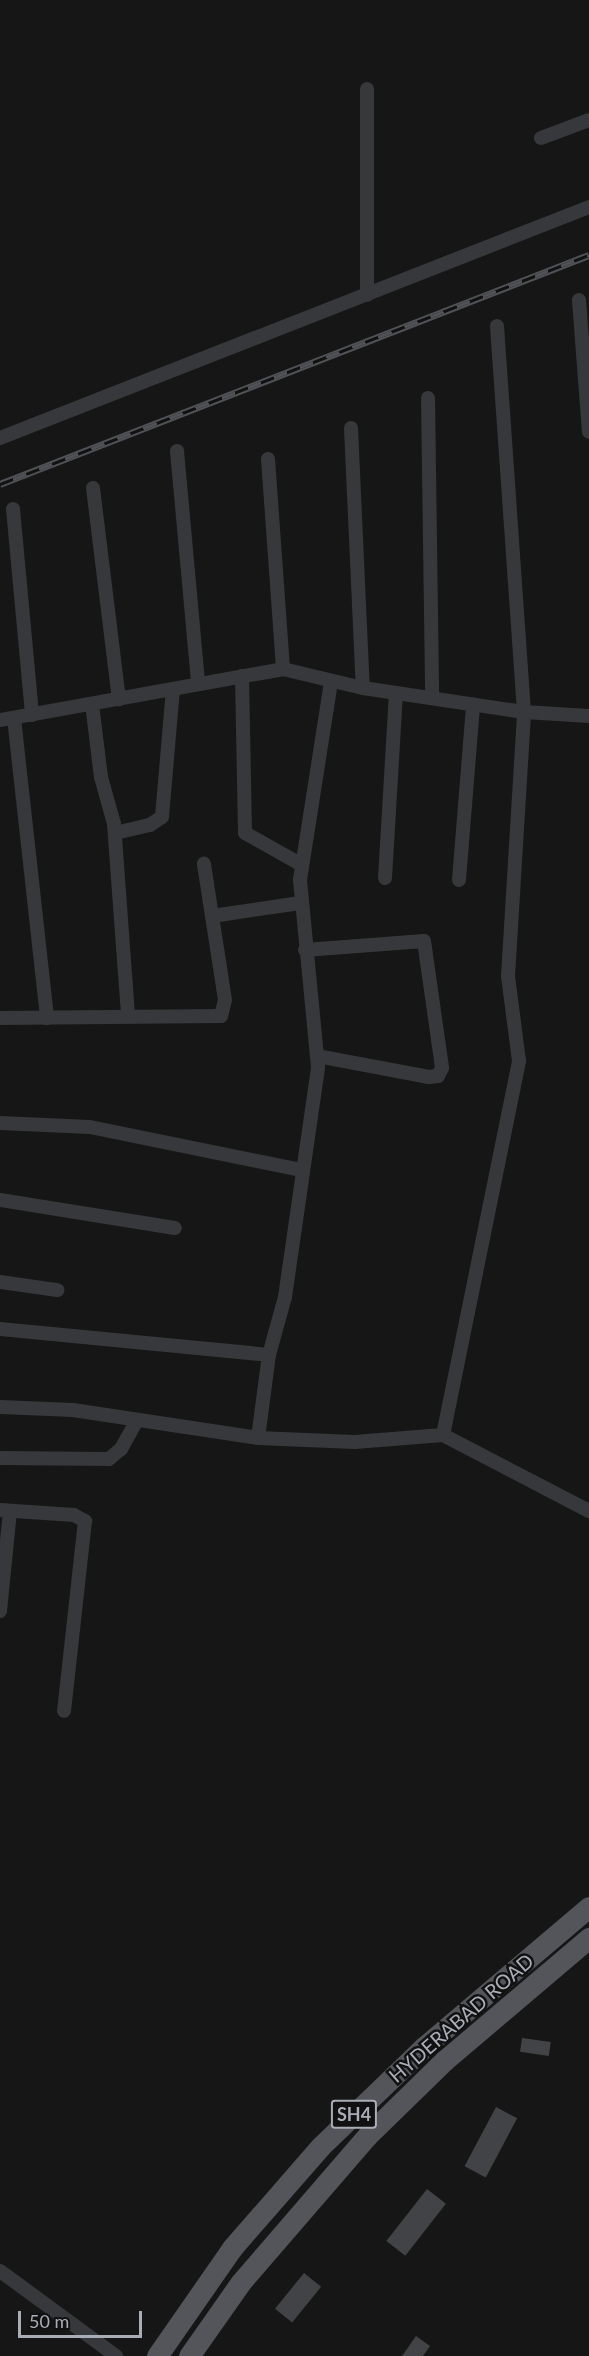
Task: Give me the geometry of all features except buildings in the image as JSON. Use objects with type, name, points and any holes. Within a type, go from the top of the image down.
[{"type":"main road","name":"HYDERABAD ROAD","points":[[157,2356],[232,2248],[321,2146],[425,2046],[589,1908]]},
{"type":"main road","name":"HYDERABAD ROAD","points":[[189,2356],[240,2282],[367,2136],[445,2060],[589,1938]]},
{"type":"street","points":[[367,89],[367,295]]},
{"type":"street","points":[[540,138],[589,120]]},
{"type":"street","points":[[0,438],[589,207]]},
{"type":"street","points":[[579,300],[589,432]]},
{"type":"street","points":[[443,1435],[519,1061],[508,976],[524,712],[497,326]]},
{"type":"street","points":[[428,398],[432,698]]},
{"type":"street","points":[[351,428],[363,688]]},
{"type":"street","points":[[177,451],[198,684]]},
{"type":"street","points":[[268,459],[283,669]]},
{"type":"street","points":[[93,488],[119,699]]},
{"type":"street","points":[[13,509],[32,716]]},
{"type":"street","points":[[47,1018],[7,719],[283,669],[363,688],[472,705],[524,712],[589,716]]},
{"type":"street","points":[[242,676],[244,833],[302,865]]},
{"type":"street","points":[[258,1437],[269,1354],[285,1297],[318,1056],[300,903],[302,865],[331,681]]},
{"type":"street","points":[[115,833],[150,825],[162,817],[173,689]]},
{"type":"street","points":[[385,878],[396,693]]},
{"type":"street","points":[[92,704],[101,777],[115,833],[128,1015]]},
{"type":"street","points":[[459,880],[472,705]]},
{"type":"street","points":[[0,1018],[128,1015],[215,1017],[225,1013],[204,864]]},
{"type":"street","points":[[212,916],[300,903]]},
{"type":"street","points":[[305,950],[424,941],[442,1068],[438,1076],[429,1077],[318,1056]]},
{"type":"street","points":[[0,1123],[90,1127],[302,1170]]},
{"type":"street","points":[[0,1200],[175,1228]]},
{"type":"street","points":[[0,1282],[57,1290]]},
{"type":"street","points":[[0,1329],[269,1354]]},
{"type":"street","points":[[0,1407],[57,1409],[258,1437],[355,1442],[443,1435],[589,1510]]},
{"type":"street","points":[[0,1458],[109,1459],[121,1449],[137,1420]]},
{"type":"street","points":[[0,1611],[5,1511],[74,1515],[84,1521],[64,1711]]},
{"type":"street","points":[[0,2271],[116,2356]]},
{"type":"railway","points":[[0,484],[589,255]]}]
